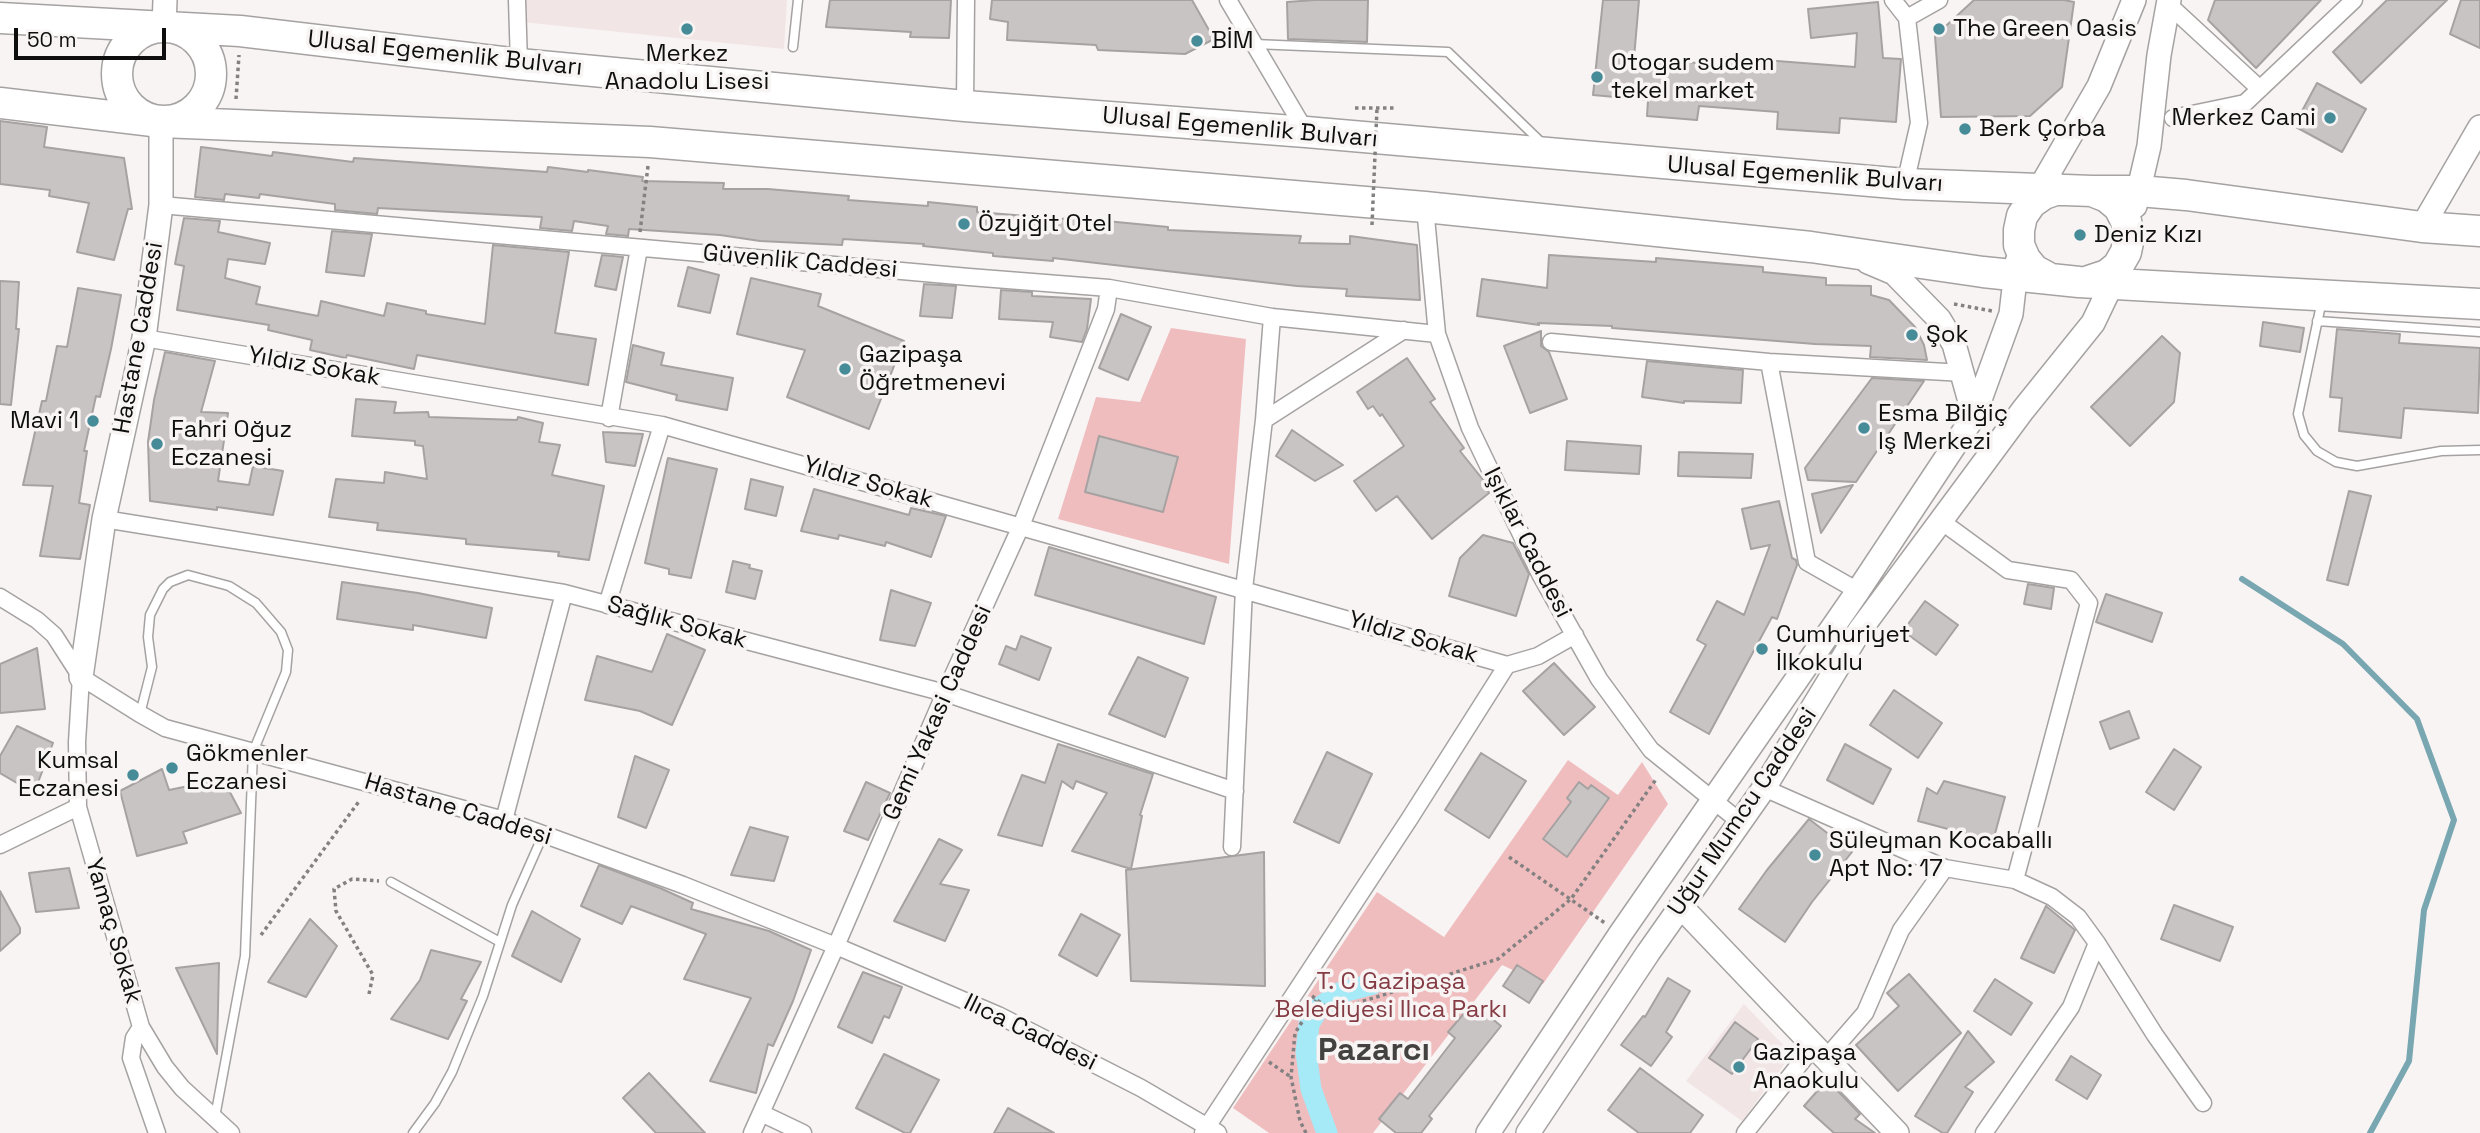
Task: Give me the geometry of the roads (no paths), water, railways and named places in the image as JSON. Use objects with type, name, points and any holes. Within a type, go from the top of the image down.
[{"type":"highway","name":"Ulusal Egemenlik Bulvarı","points":[[0,18],[164,13],[240,31],[519,64],[965,106],[2043,194],[2139,191],[2422,227],[2480,231]]},
{"type":"highway","points":[[164,13],[179,29],[197,41],[209,61],[211,76],[201,104],[190,114],[161,122],[145,118],[132,109],[122,96],[117,81],[117,65],[123,50],[164,13]]},
{"type":"highway","points":[[0,103],[161,122],[650,142],[1425,207],[1811,247],[1983,272],[2320,308],[2480,304]]},
{"type":"highway","points":[[2079,282],[2093,281],[2107,275],[2118,266],[2127,244],[2126,221],[2119,207],[2107,197],[2092,191]]},
{"type":"highway","points":[[2043,194],[2022,216],[2019,230],[2020,245],[2025,258],[2034,270],[2047,277]]},
{"type":"main road","points":[[2043,194],[2099,86],[2127,2]]},
{"type":"main road","name":"Uğur Mumcu Caddesi","points":[[1528,1133],[1682,904],[1764,788],[1860,631],[2022,410],[2092,323],[2112,284],[2127,244],[2149,146],[2168,2]]},
{"type":"main road","name":"Hastane Caddesi","points":[[81,677],[104,519],[144,338],[161,205],[161,122]]},
{"type":"main road","points":[[2422,227],[2480,127]]},
{"type":"main road","name":"Uğur Mumcu Caddesi","points":[[1488,1133],[1621,933],[1858,591],[1974,416],[2011,314],[2020,245]]},
{"type":"main road","points":[[1811,247],[1875,264],[1894,273],[1939,319],[1954,344],[1974,416]]},
{"type":"main road","points":[[1682,904],[1688,914],[1896,1133]]},
{"type":"street","points":[[517,0],[519,64]]},
{"type":"street","points":[[965,106],[966,0]]},
{"type":"street","points":[[1228,0],[1306,132]]},
{"type":"street","points":[[1893,0],[1907,18],[1919,123],[1905,184]]},
{"type":"street","points":[[1907,18],[1939,0]]},
{"type":"street","points":[[2173,118],[2245,103],[2354,0]]},
{"type":"street","points":[[2168,2],[2260,89]]},
{"type":"street","name":"Güvenlik Caddesi","points":[[161,205],[1109,288],[1272,317],[1437,334]]},
{"type":"street","name":"Işıklar Caddesi","points":[[1425,207],[1437,334],[1470,428],[1540,574],[1599,679],[1651,750],[1739,821]]},
{"type":"street","points":[[609,418],[639,248]]},
{"type":"street","name":"Gemi Yakasi Caddesi","points":[[752,1133],[1021,526],[1106,309],[1109,288]]},
{"type":"street","points":[[1232,847],[1244,589],[1264,420],[1272,317]]},
{"type":"street","points":[[1264,420],[1404,330]]},
{"type":"street","name":"Yıldız Sokak","points":[[144,338],[662,425],[1507,665],[1538,656],[1575,635]]},
{"type":"street","points":[[1551,342],[1769,362],[1964,373]]},
{"type":"street","points":[[1769,362],[1807,562],[1858,591]]},
{"type":"street","points":[[607,605],[662,425]]},
{"type":"street","name":"Sağlık Sokak","points":[[104,519],[564,593],[945,693],[1235,791]]},
{"type":"street","points":[[1941,521],[2008,570],[2071,580],[2089,603],[2015,880]]},
{"type":"street","points":[[504,820],[564,593]]},
{"type":"street","points":[[0,597],[37,620],[54,635],[81,677]]},
{"type":"street","points":[[1209,1131],[1256,1053],[1507,665]]},
{"type":"street","name":"Hastane Caddesi","points":[[78,807],[77,742],[81,677],[165,728],[504,820],[836,946]]},
{"type":"street","points":[[1764,788],[1945,868],[2015,880],[2052,897],[2078,917],[2203,1103]]},
{"type":"street","points":[[0,845],[78,807]]},
{"type":"street","name":"Yamaç Sokak","points":[[78,807],[141,1027],[134,1038],[131,1058],[157,1133]]},
{"type":"street","points":[[1745,1133],[1820,1052],[1865,1013],[1901,930],[1945,868]]},
{"type":"street","points":[[1984,1133],[2071,1007],[2097,943]]},
{"type":"street","name":"Ilıca Caddesi","points":[[836,946],[998,1015],[1142,1088],[1209,1131]]},
{"type":"street","points":[[141,1027],[173,1078],[231,1133]]},
{"type":"street","points":[[761,1113],[803,1133]]},
{"type":"lane","points":[[793,47],[798,0]]},
{"type":"lane","points":[[1254,44],[1448,52],[1554,155]]},
{"type":"lane","points":[[2480,332],[2320,308],[2298,414],[2304,435],[2317,451],[2336,462],[2357,466],[2441,451],[2480,450]]},
{"type":"lane","points":[[140,715],[152,667],[147,627],[150,615],[163,589],[178,577],[188,575],[229,586],[256,603],[281,632],[288,650],[286,672],[253,752],[245,956],[215,1117]]},
{"type":"lane","points":[[413,1133],[435,1103],[452,1072],[482,996],[512,905],[543,835]]},
{"type":"lane","points":[[391,882],[500,942]]},
{"type":"waterway","points":[[2242,579],[2343,644],[2417,719],[2454,820],[2424,910],[2409,1061],[2370,1133]]},
{"type":"waterway","points":[[1327,1133],[1311,1089],[1306,1052],[1309,1024],[1319,1008],[1339,993],[1373,984]]},
{"type":"place","name":"Merkez Anadolu Lisesi","points":[[687,29]]},
{"type":"place","name":"The Green Oasis","points":[[1939,29]]},
{"type":"place","name":"BİM","points":[[1197,41]]},
{"type":"place","name":"Otogar sudem tekel market","points":[[1597,77]]},
{"type":"place","name":"Merkez Cami","points":[[2330,118]]},
{"type":"place","name":"Berk Çorba","points":[[1965,129]]},
{"type":"place","name":"Özyiğit Otel","points":[[964,224]]},
{"type":"place","name":"Deniz Kızı","points":[[2080,235]]},
{"type":"place","name":"Şok","points":[[1912,335]]},
{"type":"place","name":"Gazipaşa Öğretmenevi","points":[[845,369]]},
{"type":"place","name":"Mavi 1","points":[[93,421]]},
{"type":"place","name":"Esma Bilğiç Iş Merkezi","points":[[1864,428]]},
{"type":"place","name":"Fahri Oğuz Eczanesi","points":[[157,444]]},
{"type":"place","name":"Cumhuriyet İlkokulu","points":[[1762,649]]},
{"type":"place","name":"Gökmenler Eczanesi","points":[[172,768]]},
{"type":"place","name":"Kumsal Eczanesi","points":[[133,775]]},
{"type":"place","name":"Süleyman Kocaballı Apt No: 17","points":[[1815,855]]},
{"type":"place","name":"Gazipaşa Anaokulu","points":[[1739,1067]]},
{"type":"district","name":"Pazarcı","points":[[1374,1051]]},
{"type":"park label","name":"T. C Gazipaşa Belediyesi Ilıca Parkı","points":[[1391,996]]}]
